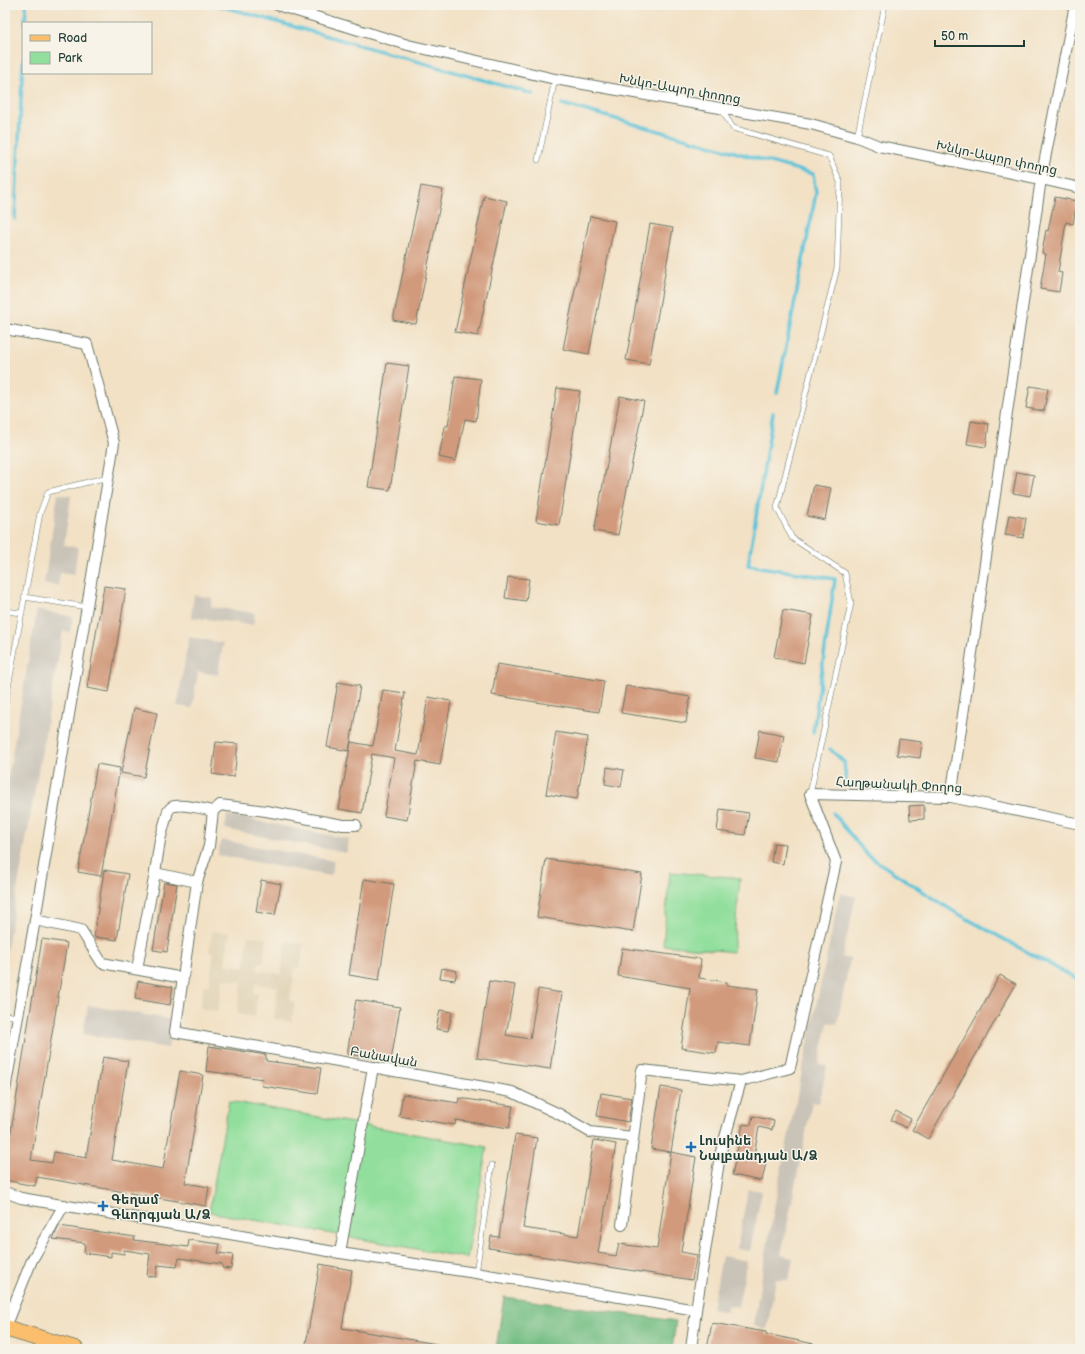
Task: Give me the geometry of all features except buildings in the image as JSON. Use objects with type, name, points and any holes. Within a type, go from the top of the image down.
[{"type":"main road","points":[[5,1328],[75,1349]]},
{"type":"street","name":"Խնկո-Ապոր փողոց","points":[[277,5],[408,45],[554,79],[811,124],[857,137],[879,146],[1080,188]]},
{"type":"street","points":[[951,797],[1040,179],[1075,5]]},
{"type":"street","points":[[5,329],[88,344],[114,444],[35,920],[5,1090]]},
{"type":"street","points":[[622,1225],[642,1070],[740,1081],[790,1068],[836,862],[810,794]]},
{"type":"street","name":"Հաղթանակի Փողոց","points":[[810,794],[951,797],[1080,824]]},
{"type":"street","points":[[35,920],[81,930],[102,963],[183,978],[197,882],[209,846],[213,811],[220,805],[266,811],[343,825],[356,825]]},
{"type":"street","points":[[137,969],[160,840],[168,811],[171,807],[176,806],[213,811]]},
{"type":"street","points":[[155,873],[197,882]]},
{"type":"street","name":"Բանավան","points":[[183,978],[175,1032],[512,1092],[559,1114],[590,1132],[633,1137]]},
{"type":"street","points":[[340,1253],[373,1067]]},
{"type":"street","points":[[691,1349],[720,1155],[740,1081]]},
{"type":"street","points":[[5,1192],[21,1198],[340,1253],[476,1273],[696,1310]]},
{"type":"street","points":[[5,1328],[32,1260],[64,1205]]},
{"type":"lane","points":[[857,137],[885,5]]},
{"type":"lane","points":[[538,160],[554,79]]},
{"type":"lane","points":[[721,108],[733,128],[829,156],[840,182],[837,268],[777,508],[792,538],[845,573],[851,603],[810,794]]},
{"type":"lane","points":[[5,704],[40,513],[48,492],[108,477]]},
{"type":"lane","points":[[24,597],[87,607]]},
{"type":"lane","points":[[5,611],[22,613]]},
{"type":"lane","points":[[5,1015],[18,1017]]},
{"type":"lane","points":[[476,1273],[492,1165]]},
{"type":"shaded area","points":[[58,494],[71,496],[64,545],[78,547],[74,575],[60,573],[58,586],[44,584]]},
{"type":"shaded area","points":[[194,595],[212,598],[211,607],[255,613],[253,625],[191,617]]},
{"type":"shaded area","points":[[37,610],[73,617],[70,632],[63,631],[5,959],[5,795]]},
{"type":"shaded area","points":[[189,637],[223,643],[218,675],[198,672],[192,708],[177,706]]},
{"type":"shaded area","points":[[227,815],[349,839],[346,853],[225,829]]},
{"type":"shaded area","points":[[221,840],[334,861],[331,876],[218,855]]},
{"type":"shaded area","points":[[840,893],[856,897],[842,957],[850,959],[837,1024],[828,1022],[819,1064],[827,1066],[819,1103],[812,1102],[781,1255],[793,1258],[789,1280],[776,1279],[767,1329],[753,1326],[779,1181]]},
{"type":"shaded area","points":[[212,931],[230,933],[225,965],[244,967],[248,936],[267,938],[263,962],[259,962],[257,970],[281,974],[286,941],[304,944],[300,968],[295,968],[290,1001],[295,1002],[292,1022],[274,1019],[278,987],[256,984],[254,993],[258,994],[255,1017],[237,1014],[242,982],[223,979],[218,1011],[200,1008],[204,985],[209,985],[214,953],[209,952]]},
{"type":"shaded area","points":[[88,1005],[173,1020],[168,1048],[83,1034]]},
{"type":"shaded area","points":[[748,1189],[762,1191],[750,1251],[737,1249]]},
{"type":"shaded area","points":[[722,1256],[747,1261],[738,1307],[728,1305],[727,1312],[712,1309]]},
{"type":"green space","points":[[670,872],[740,878],[733,952],[663,945]]},
{"type":"green space","points":[[229,1101],[487,1147],[467,1258],[209,1212]]},
{"type":"green space","points":[[504,1297],[676,1321],[672,1349],[496,1349]]},
{"type":"waterway","points":[[25,22],[26,5]]},
{"type":"waterway","points":[[217,5],[533,94]]},
{"type":"waterway","points":[[15,219],[22,74]]},
{"type":"waterway","points":[[562,104],[813,174],[816,193],[777,393]]},
{"type":"waterway","points":[[773,413],[748,565],[835,579],[813,732]]},
{"type":"waterway","points":[[830,749],[844,762],[846,781]]},
{"type":"waterway","points":[[833,813],[867,855],[953,911],[1080,981]]},
{"type":"place","name":"Լուսինե Նալբանդյան Ա/Ձ","points":[[691,1147]]},
{"type":"place","name":"Գեղամ Գևորգյան Ա/Ձ","points":[[103,1206]]}]
